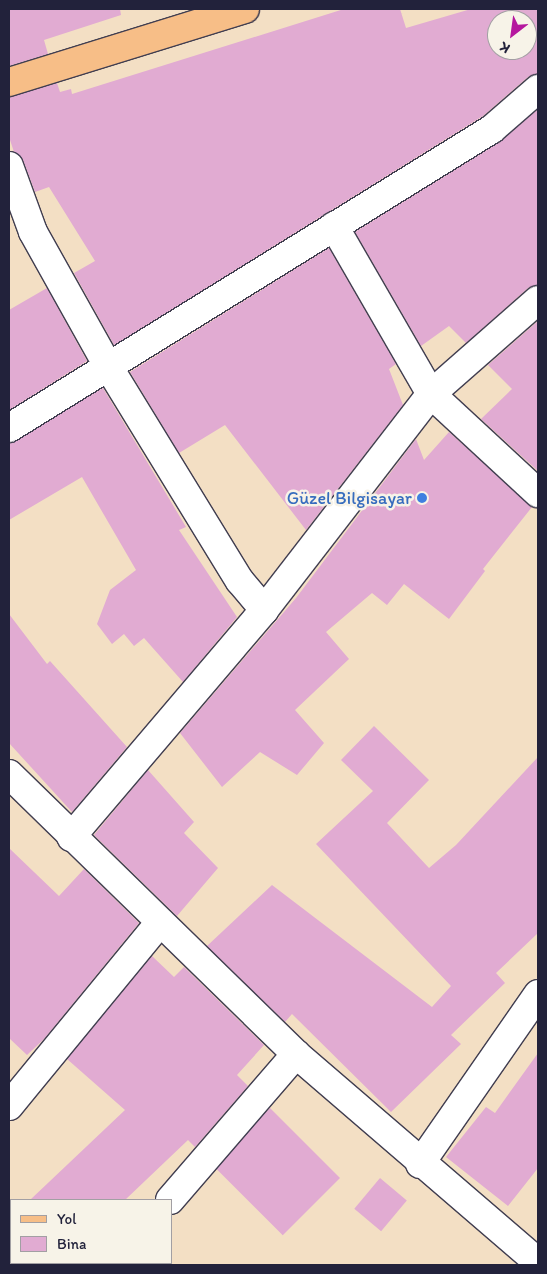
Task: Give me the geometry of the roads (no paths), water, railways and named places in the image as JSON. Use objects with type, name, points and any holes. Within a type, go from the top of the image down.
[{"type":"main road","points":[[9,82],[245,9]]},
{"type":"street","points":[[9,428],[492,128],[538,89]]},
{"type":"street","points":[[9,166],[33,232],[108,366],[240,581],[264,610]]},
{"type":"street","points":[[334,226],[431,394],[538,493]]},
{"type":"street","points":[[71,837],[264,610],[431,394],[538,300]]},
{"type":"street","points":[[9,774],[71,837],[296,1054],[420,1164],[538,1262]]},
{"type":"street","points":[[9,1106],[160,922]]},
{"type":"street","points":[[420,1164],[538,994]]},
{"type":"street","points":[[171,1199],[296,1054]]},
{"type":"place","name":"Güzel Bilgisayar","points":[[422,498]]}]
